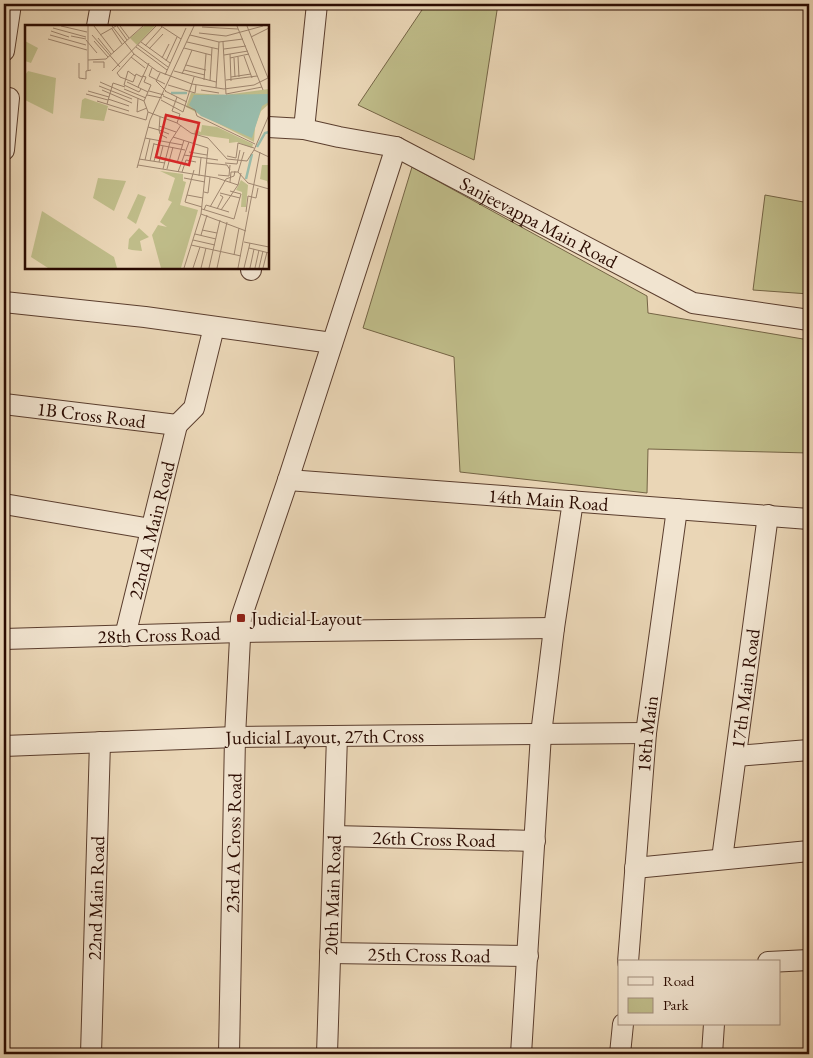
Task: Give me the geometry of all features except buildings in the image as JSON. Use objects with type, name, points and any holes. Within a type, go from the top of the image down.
[{"type":"street","points":[[4,51],[11,4]]},
{"type":"street","points":[[97,25],[101,4]]},
{"type":"street","points":[[304,129],[317,4]]},
{"type":"street","points":[[4,150],[13,99]]},
{"type":"street","name":"Sanjeevappa Main Road","points":[[269,129],[304,129],[396,147],[693,303],[809,320]]},
{"type":"street","name":"23rd A Cross Road","points":[[229,1054],[235,737],[241,618],[288,480],[396,147]]},
{"type":"street","points":[[4,302],[145,317],[332,343]]},
{"type":"street","points":[[177,425],[194,408],[214,327]]},
{"type":"street","name":"1B Cross Road","points":[[4,404],[177,425]]},
{"type":"street","name":"22nd A Main Road","points":[[125,636],[177,425]]},
{"type":"street","name":"14th Main Road","points":[[288,480],[809,518]]},
{"type":"street","points":[[521,1054],[541,734],[554,628],[573,501]]},
{"type":"street","points":[[4,504],[151,529]]},
{"type":"street","name":"18th Main","points":[[628,960],[646,733],[677,509]]},
{"type":"street","name":"17th Main Road","points":[[722,860],[768,515]]},
{"type":"street","name":"28th Cross Road","points":[[4,640],[241,632],[554,628]]},
{"type":"street","name":"Judicial Layout, 27th Cross","points":[[4,746],[235,737],[646,733]]},
{"type":"street","name":"20th Main Road","points":[[328,1054],[336,736]]},
{"type":"street","name":"22nd Main Road","points":[[91,1054],[100,742]]},
{"type":"street","points":[[736,756],[809,750]]},
{"type":"street","name":"26th Cross Road","points":[[334,836],[535,841]]},
{"type":"street","points":[[635,868],[809,851]]},
{"type":"street","name":"25th Cross Road","points":[[330,953],[528,956]]},
{"type":"street","points":[[780,961],[809,960]]},
{"type":"street","points":[[620,1054],[623,1026]]},
{"type":"street","points":[[712,1054],[714,1026]]},
{"type":"green space","points":[[426,4],[498,4],[474,160],[358,105]]},
{"type":"green space","points":[[412,167],[647,296],[648,313],[809,340],[809,453],[648,449],[647,493],[460,472],[454,357],[363,328]]},
{"type":"green space","points":[[765,195],[809,203],[809,294],[753,290]]},
{"type":"place","name":"Judicial Layout","points":[[241,618]]}]
